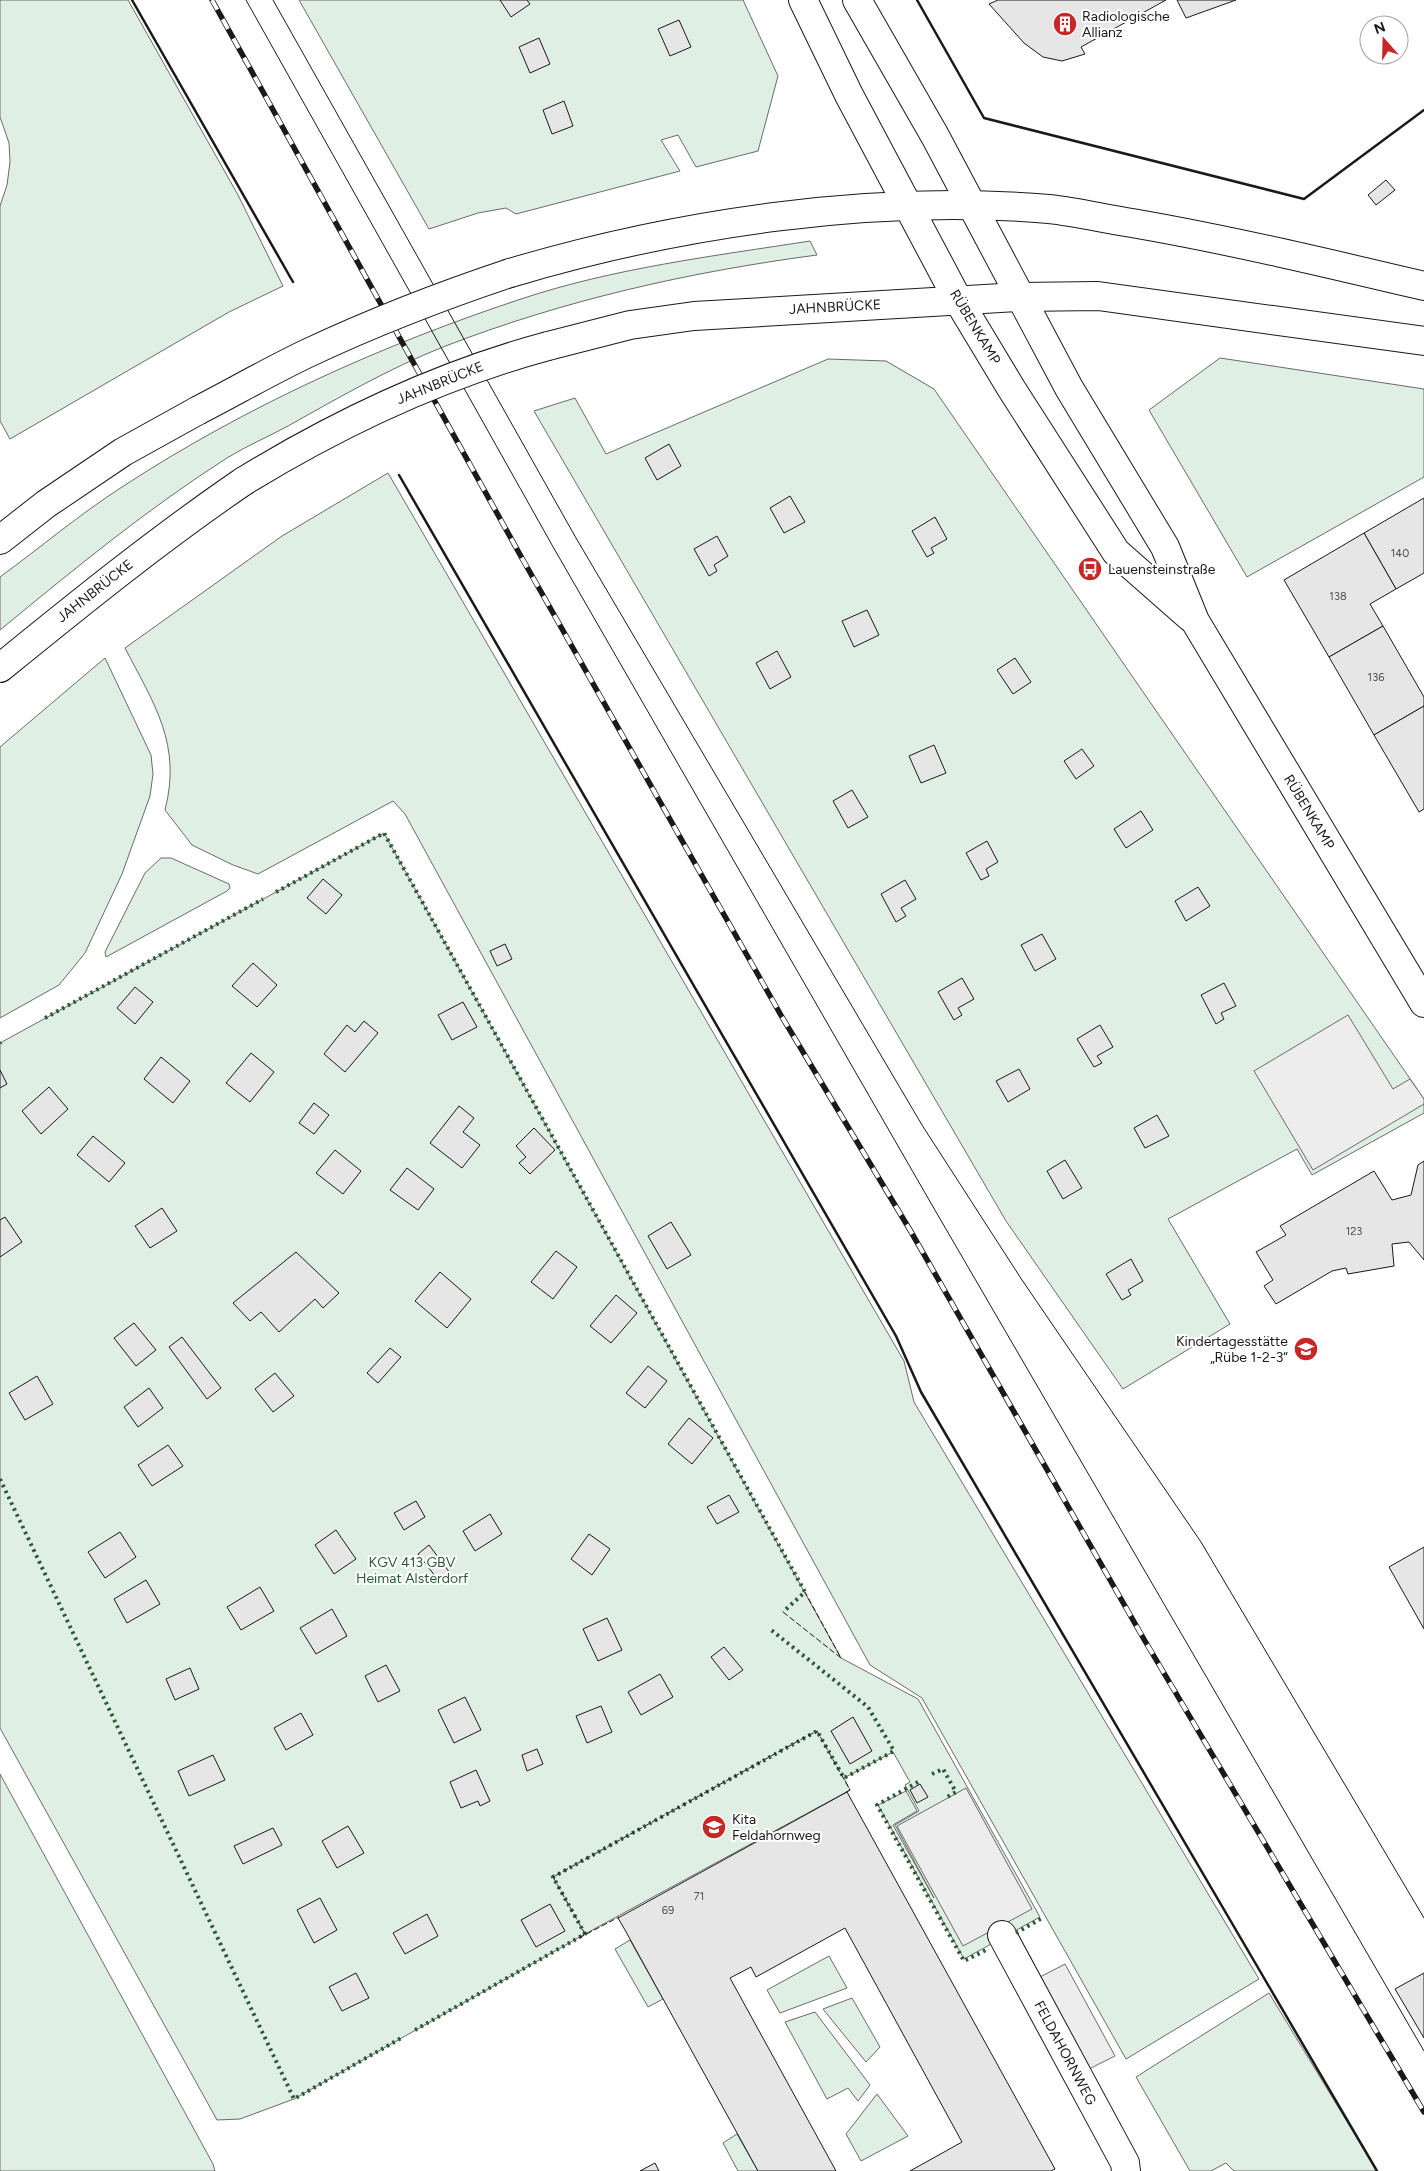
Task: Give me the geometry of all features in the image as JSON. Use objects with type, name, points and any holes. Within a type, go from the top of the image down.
[{"type":"main road","name":"RÜBENKAMP","points":[[803,0],[849,95],[958,300],[1116,552],[1195,621]]},
{"type":"main road","name":"RÜBENKAMP","points":[[858,0],[972,206],[1069,388],[1165,546],[1195,621],[1424,1003]]},
{"type":"main road","points":[[0,540],[46,504],[124,452],[307,353],[371,324],[447,294],[573,254],[685,231],[769,219],[908,206],[972,206],[1052,210],[1156,227],[1316,260],[1424,286]]},
{"type":"main road","points":[[958,300],[1098,296],[1133,299],[1424,341]]},
{"type":"main road","name":"JAHNBRÜCKE","points":[[0,668],[104,583],[186,521],[244,481],[291,453],[416,391],[493,361],[630,324],[659,319],[958,300]]},
{"type":"main road","name":"FELDAHORNWEG","points":[[1002,1935],[1125,2163],[1126,2171]]},
{"type":"green space","points":[[0,0],[128,0],[238,195],[283,286],[229,312],[10,439],[0,421],[0,206],[7,185],[10,162],[9,143],[0,117]]},
{"type":"green space","points":[[299,0],[743,0],[778,76],[758,151],[696,167],[678,135],[661,140],[680,171],[516,214],[506,208],[478,213],[429,229]]},
{"type":"green space","points":[[810,241],[817,255],[674,279],[581,302],[489,330],[403,364],[227,458],[168,498],[111,541],[0,630],[0,577],[91,508],[122,487],[217,430],[266,404],[366,357],[417,336],[556,288],[664,264]]},
{"type":"green space","points":[[1220,358],[1424,389],[1424,477],[1247,577],[1149,410]]},
{"type":"green space","points":[[828,359],[886,361],[934,389],[1424,1099],[1424,1113],[1312,1175],[1297,1149],[1168,1219],[1230,1324],[1123,1389],[1006,1221],[534,411],[575,398],[606,454]]},
{"type":"green space","points":[[388,473],[904,1361],[914,1402],[1259,1979],[1126,2059],[922,1698],[870,1665],[405,814],[393,801],[258,874],[233,865],[192,845],[165,810],[170,765],[167,745],[155,706],[125,648],[282,536]]},
{"type":"green space","points":[[105,658],[151,755],[153,774],[150,796],[122,874],[85,953],[59,985],[0,1018],[0,747]]},
{"type":"green space","name":"KGV 413 GBV Heimat Alsterdorf","points":[[384,833],[841,1658],[918,1699],[1040,1917],[964,1959],[878,1805],[906,1791],[917,1811],[893,1825],[934,1898],[895,1825],[919,1811],[905,1785],[910,1782],[893,1752],[844,1778],[850,1790],[585,1934],[294,2099],[240,2119],[217,2120],[0,1728],[0,1043]]},
{"type":"green space","points":[[161,858],[171,858],[229,884],[230,888],[106,957],[105,952],[145,873]]},
{"type":"green space","points":[[0,1774],[213,2164],[215,2171],[0,2171]]},
{"type":"green space","points":[[630,1940],[663,1999],[648,2007],[615,1949]]},
{"type":"green space","points":[[829,1956],[847,1988],[780,2013],[767,1990]]},
{"type":"green space","points":[[1269,1993],[1377,2171],[1234,2171],[1226,2163],[1211,2171],[1190,2171],[1136,2077]]},
{"type":"green space","points":[[852,1998],[880,2047],[866,2062],[823,2009]]},
{"type":"green space","points":[[815,2012],[870,2085],[858,2101],[848,2088],[827,2099],[785,2022]]},
{"type":"green space","points":[[877,2094],[908,2136],[861,2161],[846,2134]]},
{"type":"green space","points":[[737,2134],[758,2171],[738,2171],[723,2143]]},
{"type":"shaded area","points":[[1348,1015],[1393,1089],[1410,1079],[1424,1099],[1424,1104],[1313,1170],[1254,1071]]},
{"type":"shaded area","points":[[966,1788],[1032,1909],[963,1946],[897,1826]]},
{"type":"shaded area","points":[[1065,1964],[1115,2056],[1089,2069],[1040,1977]]},
{"type":"building","points":[[500,0],[527,0],[530,4],[511,17]]},
{"type":"building","name":"Radiologische Allianz","points":[[998,0],[1166,0],[1081,47],[1085,54],[1062,61],[1043,57],[1024,43],[989,4]]},
{"type":"building","name":"Radiologische Allianz","points":[[1177,0],[1236,0],[1186,18]]},
{"type":"building","points":[[679,20],[691,47],[670,56],[658,29]]},
{"type":"building","points":[[539,38],[550,64],[530,73],[519,47]]},
{"type":"building","points":[[564,101],[573,126],[552,134],[543,110]]},
{"type":"building","points":[[1386,180],[1395,190],[1376,205],[1368,195]]},
{"type":"building","points":[[669,444],[681,466],[657,480],[645,458]]},
{"type":"building","points":[[790,496],[805,522],[784,533],[770,508]]},
{"type":"building","points":[[1424,498],[1424,573],[1396,589],[1364,533]]},
{"type":"building","points":[[935,517],[947,539],[931,548],[934,553],[927,557],[912,531]]},
{"type":"building","points":[[1364,533],[1396,589],[1370,604],[1383,626],[1329,657],[1284,580]]},
{"type":"building","points":[[717,536],[728,556],[714,565],[717,571],[709,576],[694,549]]},
{"type":"building","points":[[867,610],[879,635],[854,647],[842,621]]},
{"type":"building","points":[[1383,626],[1424,697],[1424,706],[1374,735],[1329,657]]},
{"type":"building","points":[[777,651],[791,677],[770,689],[756,663]]},
{"type":"building","points":[[1015,658],[1031,682],[1013,694],[997,670]]},
{"type":"building","points":[[1424,706],[1424,809],[1419,812],[1374,735]]},
{"type":"building","points":[[934,745],[946,773],[921,783],[909,756]]},
{"type":"building","points":[[1082,749],[1094,766],[1076,779],[1064,761]]},
{"type":"building","points":[[852,790],[868,817],[848,828],[833,801]]},
{"type":"building","points":[[1141,811],[1153,830],[1126,848],[1114,829]]},
{"type":"building","points":[[987,841],[998,862],[986,869],[989,876],[981,880],[966,853]]},
{"type":"building","points":[[323,879],[342,895],[326,914],[307,898]]},
{"type":"building","points":[[905,880],[916,899],[901,908],[906,916],[896,922],[881,894]]},
{"type":"building","points":[[1198,887],[1210,906],[1186,921],[1175,901]]},
{"type":"building","points":[[1042,934],[1056,959],[1035,971],[1021,945]]},
{"type":"building","points":[[505,944],[512,959],[497,966],[490,951]]},
{"type":"building","points":[[253,963],[277,985],[257,1007],[232,986]]},
{"type":"building","points":[[962,978],[974,999],[958,1008],[962,1015],[954,1020],[938,992]]},
{"type":"building","points":[[1224,983],[1236,1006],[1221,1013],[1224,1019],[1216,1024],[1201,995]]},
{"type":"building","points":[[135,987],[153,1002],[135,1024],[117,1008]]},
{"type":"building","points":[[463,1002],[477,1027],[452,1040],[438,1015]]},
{"type":"building","points":[[364,1021],[378,1033],[345,1072],[324,1054],[347,1025],[355,1032]]},
{"type":"building","points":[[1100,1025],[1113,1047],[1097,1056],[1102,1063],[1094,1067],[1077,1039]]},
{"type":"building","points":[[251,1053],[274,1072],[250,1102],[226,1083]]},
{"type":"building","points":[[161,1057],[190,1081],[173,1103],[144,1079]]},
{"type":"building","points":[[1019,1069],[1030,1089],[1008,1102],[996,1081]]},
{"type":"building","points":[[0,1070],[7,1084],[0,1088]]},
{"type":"building","points":[[49,1087],[68,1109],[41,1134],[22,1111]]},
{"type":"building","points":[[314,1103],[329,1115],[314,1134],[299,1123]]},
{"type":"building","points":[[459,1106],[474,1118],[463,1132],[480,1145],[462,1168],[430,1143]]},
{"type":"building","points":[[1157,1115],[1169,1136],[1145,1148],[1134,1128]]},
{"type":"building","points":[[534,1128],[555,1150],[530,1174],[519,1163],[526,1157],[516,1146]]},
{"type":"building","points":[[93,1136],[125,1163],[109,1182],[77,1155]]},
{"type":"building","points":[[335,1150],[361,1171],[343,1194],[316,1173]]},
{"type":"building","points":[[1065,1160],[1082,1188],[1063,1199],[1047,1171]]},
{"type":"building","points":[[1424,1161],[1424,1260],[1409,1242],[1392,1244],[1394,1266],[1348,1274],[1346,1268],[1332,1271],[1276,1304],[1264,1286],[1273,1280],[1256,1252],[1286,1235],[1280,1226],[1374,1171],[1392,1200],[1411,1195],[1418,1165]]},
{"type":"building","points":[[407,1168],[434,1189],[418,1210],[390,1190]]},
{"type":"building","points":[[162,1208],[177,1231],[150,1248],[135,1226]]},
{"type":"building","points":[[5,1217],[22,1242],[0,1257],[0,1220]]},
{"type":"building","points":[[671,1222],[691,1255],[667,1269],[648,1236]]},
{"type":"building","points":[[556,1251],[577,1267],[553,1299],[531,1282]]},
{"type":"building","points":[[296,1252],[339,1293],[323,1308],[315,1299],[279,1332],[261,1312],[250,1321],[233,1303]]},
{"type":"building","points":[[1131,1259],[1143,1281],[1128,1290],[1131,1295],[1122,1300],[1106,1274]]},
{"type":"building","points":[[440,1272],[471,1299],[447,1328],[415,1301]]},
{"type":"building","points":[[616,1295],[637,1313],[611,1343],[590,1326]]},
{"type":"building","points":[[134,1323],[156,1350],[136,1366],[114,1338]]},
{"type":"building","points":[[182,1337],[221,1388],[207,1399],[169,1347]]},
{"type":"building","points":[[390,1348],[401,1357],[378,1383],[367,1373]]},
{"type":"building","points":[[648,1366],[667,1381],[645,1408],[626,1393]]},
{"type":"building","points":[[275,1373],[294,1396],[273,1412],[255,1389]]},
{"type":"building","points":[[37,1376],[53,1404],[25,1420],[9,1393]]},
{"type":"building","points":[[149,1388],[163,1408],[138,1427],[124,1407]]},
{"type":"building","points":[[689,1418],[713,1438],[692,1464],[668,1444]]},
{"type":"building","points":[[168,1445],[183,1466],[152,1486],[138,1465]]},
{"type":"building","points":[[729,1495],[739,1512],[717,1524],[707,1507]]},
{"type":"building","points":[[416,1501],[425,1517],[404,1530],[394,1513]]},
{"type":"building","points":[[490,1514],[502,1534],[475,1551],[463,1531]]},
{"type":"building","points":[[336,1530],[356,1559],[334,1574],[315,1545]]},
{"type":"building","points":[[120,1532],[136,1557],[105,1578],[88,1552]]},
{"type":"building","points":[[589,1534],[610,1549],[592,1575],[571,1559]]},
{"type":"building","points":[[429,1545],[450,1573],[439,1581],[418,1554]]},
{"type":"building","points":[[1424,1547],[1424,1629],[1389,1567]]},
{"type":"building","points":[[146,1580],[160,1604],[127,1623],[114,1599]]},
{"type":"building","points":[[260,1587],[274,1611],[241,1630],[227,1607]]},
{"type":"building","points":[[332,1609],[347,1636],[316,1654],[300,1628]]},
{"type":"building","points":[[607,1618],[622,1650],[598,1661],[583,1629]]},
{"type":"building","points":[[724,1647],[743,1670],[729,1680],[711,1657]]},
{"type":"building","points":[[386,1665],[400,1691],[378,1702],[365,1676]]},
{"type":"building","points":[[190,1668],[199,1689],[175,1700],[166,1679]]},
{"type":"building","points":[[660,1674],[673,1697],[641,1715],[628,1692]]},
{"type":"building","points":[[465,1697],[481,1730],[454,1743],[438,1710]]},
{"type":"building","points":[[601,1706],[612,1732],[587,1743],[576,1716]]},
{"type":"building","points":[[301,1713],[313,1735],[286,1750],[274,1728]]},
{"type":"building","points":[[853,1717],[872,1751],[850,1764],[831,1731]]},
{"type":"building","points":[[537,1749],[543,1764],[527,1771],[522,1755]]},
{"type":"building","points":[[213,1755],[225,1780],[189,1796],[178,1771]]},
{"type":"building","points":[[476,1770],[490,1801],[480,1806],[478,1801],[461,1808],[450,1782]]},
{"type":"building","points":[[920,1784],[928,1797],[917,1803],[910,1790]]},
{"type":"building","points":[[847,1792],[1055,2169],[1051,2171],[910,2171],[962,2142],[845,1928],[756,1977],[751,1967],[730,1978],[836,2171],[758,2171],[618,1918]]},
{"type":"building","points":[[348,1826],[364,1853],[337,1868],[322,1841]]},
{"type":"building","points":[[273,1828],[282,1845],[243,1864],[234,1846]]},
{"type":"building","points":[[320,1898],[337,1930],[314,1943],[297,1910]]},
{"type":"building","points":[[550,1904],[565,1931],[536,1947],[521,1920]]},
{"type":"building","points":[[427,1914],[438,1936],[405,1954],[393,1933]]},
{"type":"building","points":[[356,1973],[369,1998],[342,2011],[329,1987]]},
{"type":"building","points":[[1424,1973],[1424,2038],[1395,1989]]},
{"type":"building","points":[[655,2163],[659,2171],[640,2171]]},
{"type":"tram line","points":[[246,0],[552,545],[932,1205],[1424,2051]]},
{"type":"tram line","points":[[273,0],[576,538],[922,1125],[1022,1280],[1201,1542],[1424,1918]]},
{"type":"railway","points":[[212,0],[523,560],[782,1017],[910,1230],[1145,1641],[1424,2112]]},
{"type":"hedge","points":[[276,892],[384,833],[805,1592],[783,1612]]},
{"type":"hedge","points":[[45,1018],[263,899]]},
{"type":"hedge","points":[[0,1479],[294,2099],[403,2037]]},
{"type":"hedge","points":[[415,2030],[585,1934],[553,1877],[817,1731],[844,1778],[894,1751],[868,1707],[770,1629]]},
{"type":"hedge","points":[[932,1774],[943,1769],[956,1792],[947,1797]]},
{"type":"hedge","points":[[918,1782],[877,1805],[964,1961],[988,1949]]},
{"type":"hedge","points":[[1016,1933],[1044,1917]]},
{"type":"fence","points":[[783,1612],[841,1658],[805,1592]]},
{"type":"fence","points":[[585,1934],[553,1877],[800,1740],[817,1731],[850,1790],[845,1793]]},
{"type":"fence","points":[[579,1938],[619,1917]]},
{"type":"wall","points":[[132,0],[293,282]]},
{"type":"wall","points":[[917,0],[984,118],[1304,199],[1424,110]]},
{"type":"wall","points":[[399,475],[896,1336],[921,1392],[1377,2171]]},
{"type":"place","name":"Radiologische Allianz","points":[[1065,24]]},
{"type":"place","name":"Lauensteinstraße","points":[[1090,569]]},
{"type":"place","name":"Kindertagesstätte „Rübe 1-2-3“","points":[[1306,1349]]},
{"type":"place","name":"Kita Feldahornweg","points":[[714,1827]]}]
